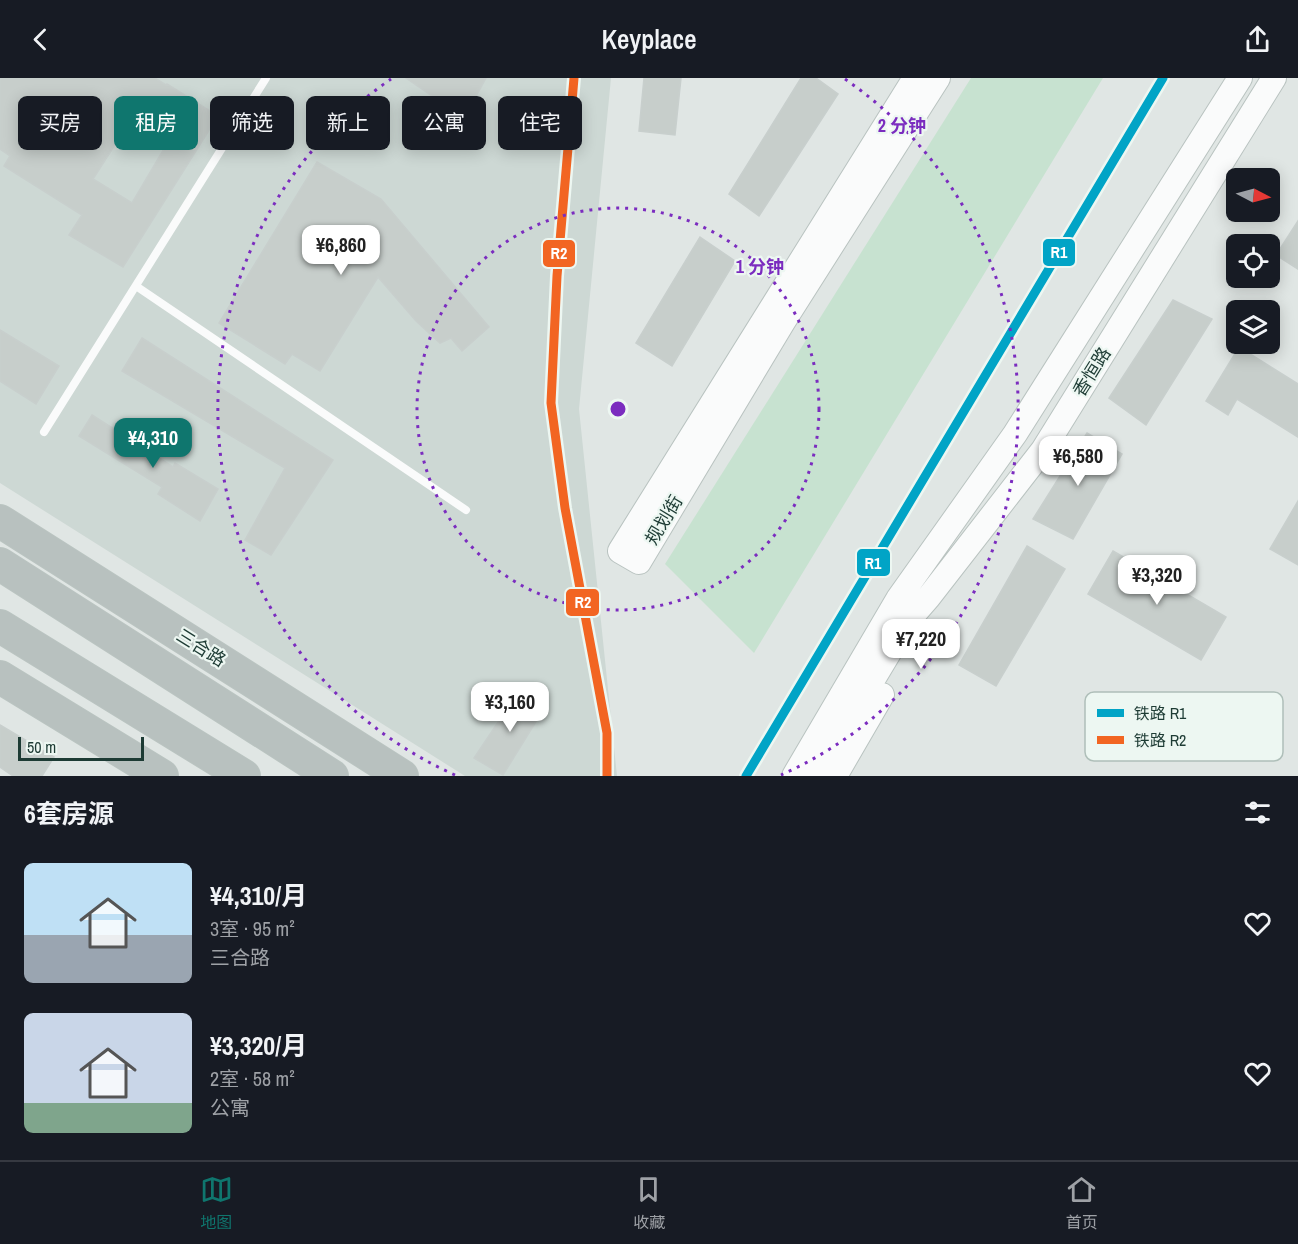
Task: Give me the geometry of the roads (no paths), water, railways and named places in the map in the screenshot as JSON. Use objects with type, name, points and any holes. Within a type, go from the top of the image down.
[{"type":"highway","name":"三合路","points":[[0,521],[402,776]]},
{"type":"highway","points":[[0,564],[332,776]]},
{"type":"highway","points":[[0,626],[244,776]]},
{"type":"highway","points":[[0,677],[162,776]]},
{"type":"main road","name":"规划街","points":[[915,78],[620,551],[639,562],[783,322],[938,78]]},
{"type":"main road","name":"香恒路","points":[[794,776],[898,599],[1015,434],[1240,78]]},
{"type":"main road","name":"香恒路","points":[[815,776],[908,621],[972,543],[1043,450],[1274,78]]},
{"type":"main road","points":[[835,776],[972,543]]},
{"type":"lane","points":[[44,432],[266,78]]},
{"type":"lane","points":[[136,286],[466,510]]},
{"type":"rail line","name":"R2","points":[[574,78],[557,276],[551,403],[565,508],[607,733],[607,776]]},
{"type":"rail line","name":"R1","points":[[746,776],[1163,78]]}]
